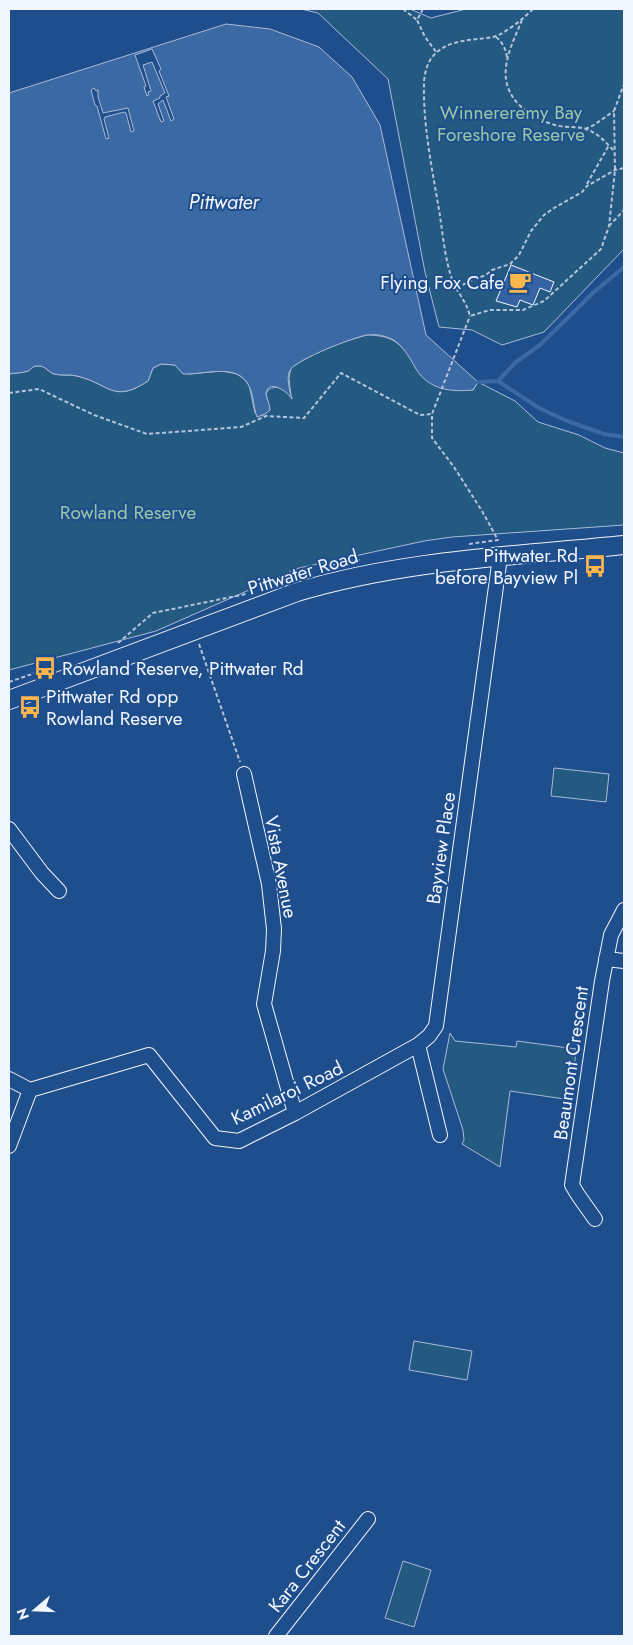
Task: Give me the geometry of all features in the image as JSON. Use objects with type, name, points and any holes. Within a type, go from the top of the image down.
[{"type":"main road","name":"Pittwater Road","points":[[9,700],[297,592],[344,579],[426,564],[624,545]]},
{"type":"street","name":"Bayview Place","points":[[418,1045],[430,1036],[436,1026],[500,557]]},
{"type":"street","name":"Vista Avenue","points":[[244,774],[269,884],[274,929],[273,951],[264,1004],[295,1113]]},
{"type":"street","points":[[9,829],[42,873],[59,891]]},
{"type":"street","name":"Beaumont Crescent","points":[[594,1219],[572,1185],[606,959],[611,935],[624,910]]},
{"type":"street","points":[[606,959],[624,961]]},
{"type":"street","name":"Kamilaroi Road","points":[[30,1090],[149,1056],[215,1138],[239,1141],[295,1113],[418,1045]]},
{"type":"street","points":[[418,1045],[440,1135]]},
{"type":"street","points":[[9,1079],[30,1090],[9,1146]]},
{"type":"street","name":"Kara Crescent","points":[[276,1636],[368,1519]]},
{"type":"path","points":[[403,9],[417,20],[425,37],[437,53]]},
{"type":"path","points":[[417,20],[423,9]]},
{"type":"path","points":[[498,540],[482,510],[454,467],[432,438],[432,414],[470,316],[467,304],[452,279],[446,253],[427,127],[424,84],[426,68],[432,57],[437,53],[462,40],[495,37],[522,20],[533,9]]},
{"type":"path","points":[[522,20],[506,68],[506,88],[514,101],[523,110],[538,119],[556,126],[585,129],[595,133],[614,151]]},
{"type":"path","points":[[495,37],[500,40],[506,50],[507,61]]},
{"type":"path","points":[[610,226],[615,170],[614,111],[624,84]]},
{"type":"path","points":[[585,129],[594,126],[614,111]]},
{"type":"path","points":[[457,288],[470,280],[486,275],[492,270],[510,264],[519,255],[531,231],[544,216],[582,192],[609,145]]},
{"type":"path","points":[[586,186],[615,170],[624,168]]},
{"type":"path","points":[[470,316],[490,310],[523,310],[544,301],[600,249],[610,226],[624,210]]},
{"type":"path","points":[[9,394],[39,389],[94,415],[147,434],[241,427],[266,416],[304,418],[341,373],[420,415],[432,414]]},
{"type":"path","points":[[194,631],[244,774]]},
{"type":"green space","name":"Winnereremy Bay Foreshore Reserve","points":[[301,9],[410,9],[431,18],[466,9],[624,9],[624,249],[544,332],[502,345],[472,330],[439,327],[425,272],[388,79],[318,13]]},
{"type":"green space","name":"Rowland Reserve","points":[[367,335],[385,337],[398,344],[408,354],[417,370],[473,390],[478,382],[515,401],[538,422],[579,435],[605,448],[624,453],[624,525],[452,537],[424,541],[299,568],[156,631],[9,670],[9,374],[26,372],[40,366],[54,374],[88,379],[119,392],[136,388],[148,381],[153,368],[161,364],[175,365],[188,374],[222,371],[237,374],[244,379],[249,385],[255,413],[262,416],[270,410],[266,394],[268,390],[275,387],[281,388],[291,396],[289,378],[291,368],[328,348]]},
{"type":"green space","points":[[554,768],[609,774],[606,802],[551,796]]},
{"type":"green space","points":[[450,1033],[455,1041],[516,1047],[517,1041],[576,1049],[571,1100],[510,1091],[500,1167],[462,1144],[464,1140],[463,1130],[443,1069]]},
{"type":"green space","points":[[414,1341],[472,1351],[467,1380],[409,1370]]},
{"type":"green space","points":[[403,1561],[431,1570],[414,1627],[385,1618]]},
{"type":"water","name":"Pittwater","points":[[226,24],[270,29],[319,47],[352,77],[380,125],[426,335],[478,382],[473,390],[449,390],[427,381],[421,376],[398,343],[381,335],[367,335],[339,344],[315,354],[296,365],[291,369],[288,376],[292,399],[282,390],[274,386],[270,387],[267,389],[266,394],[270,410],[257,417],[249,386],[237,374],[229,372],[183,374],[175,365],[161,364],[153,368],[148,381],[136,388],[119,392],[88,379],[54,374],[40,366],[34,366],[26,372],[9,374],[9,93]]},
{"type":"pier","points":[[152,49],[161,69],[159,71],[169,96],[166,97],[174,119],[171,121],[163,100],[158,104],[164,121],[161,122],[153,101],[165,93],[152,62],[143,65],[151,91],[148,92],[149,95],[147,96],[144,87],[146,86],[135,55]]},
{"type":"pier","points":[[94,88],[96,91],[98,90],[103,113],[128,108],[134,131],[131,132],[126,113],[124,112],[105,117],[109,138],[106,139],[91,90]]},
{"type":"building","points":[[511,265],[554,282],[550,292],[540,288],[533,305],[520,300],[517,307],[496,301]]},
{"type":"waterway","points":[[498,381],[516,362],[540,345],[594,292],[624,267]]},
{"type":"waterway","points":[[478,382],[498,381],[539,408],[567,421],[604,434],[624,437]]},
{"type":"place","name":"Flying Fox Cafe","points":[[520,282]]},
{"type":"place","name":"Pittwater Rd before Bayview Pl","points":[[595,566]]},
{"type":"place","name":"Rowland Reserve, Pittwater Rd","points":[[45,668]]},
{"type":"place","name":"Pittwater Rd opp Rowland Reserve","points":[[30,707]]}]
